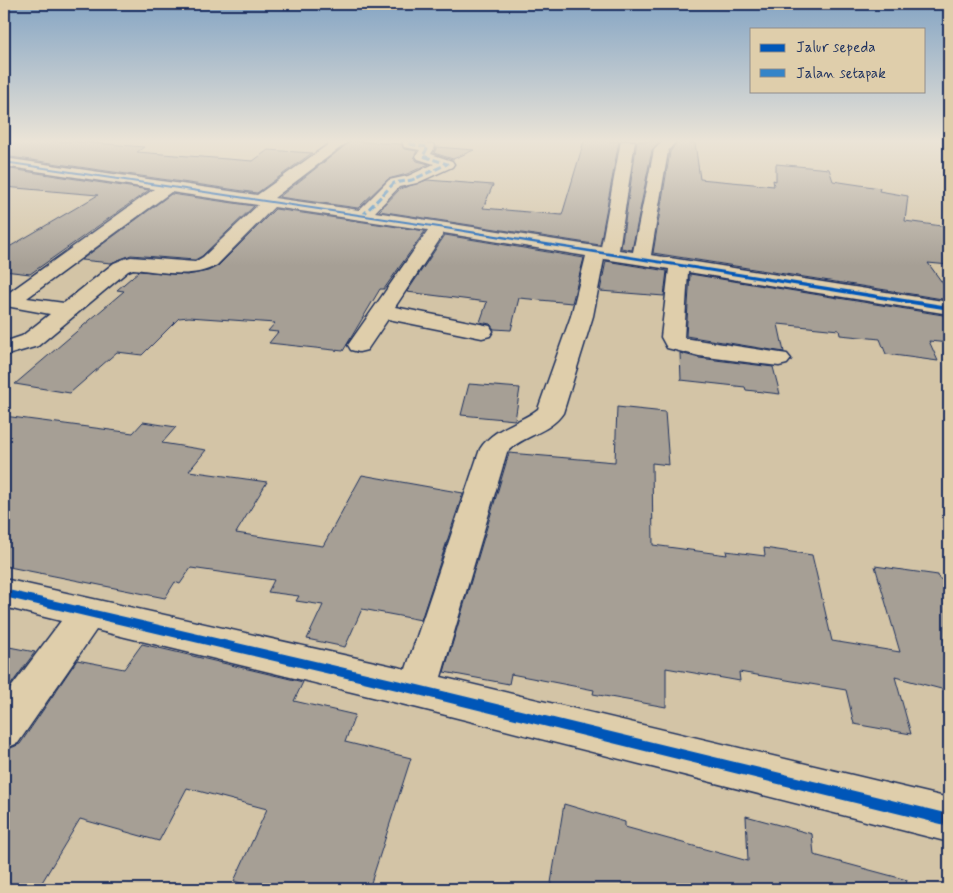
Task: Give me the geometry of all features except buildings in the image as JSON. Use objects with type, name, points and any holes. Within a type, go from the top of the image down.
[{"type":"street","points":[[139,183],[439,227],[949,308]]},
{"type":"street","points":[[4,349],[30,341],[114,271],[131,263],[191,268],[210,261],[265,201],[289,183]]},
{"type":"street","points":[[362,216],[393,183]]},
{"type":"street","points":[[418,690],[494,449],[504,438],[542,420],[550,413],[553,406],[603,253],[619,183]]},
{"type":"street","points":[[641,259],[655,183]]},
{"type":"street","points":[[68,310],[13,302],[14,298],[167,187]]},
{"type":"street","points":[[359,345],[439,227]]},
{"type":"street","points":[[679,265],[672,337],[675,343],[699,350],[779,359]]},
{"type":"street","points":[[382,311],[482,331]]},
{"type":"street","points":[[4,593],[418,690],[949,820]]},
{"type":"street","points":[[4,729],[88,613]]},
{"type":"marked path","points":[[362,216],[396,183]]},
{"type":"cycle path","points":[[142,183],[439,227],[949,308]]},
{"type":"cycle path","points":[[4,593],[418,690],[949,820]]}]
